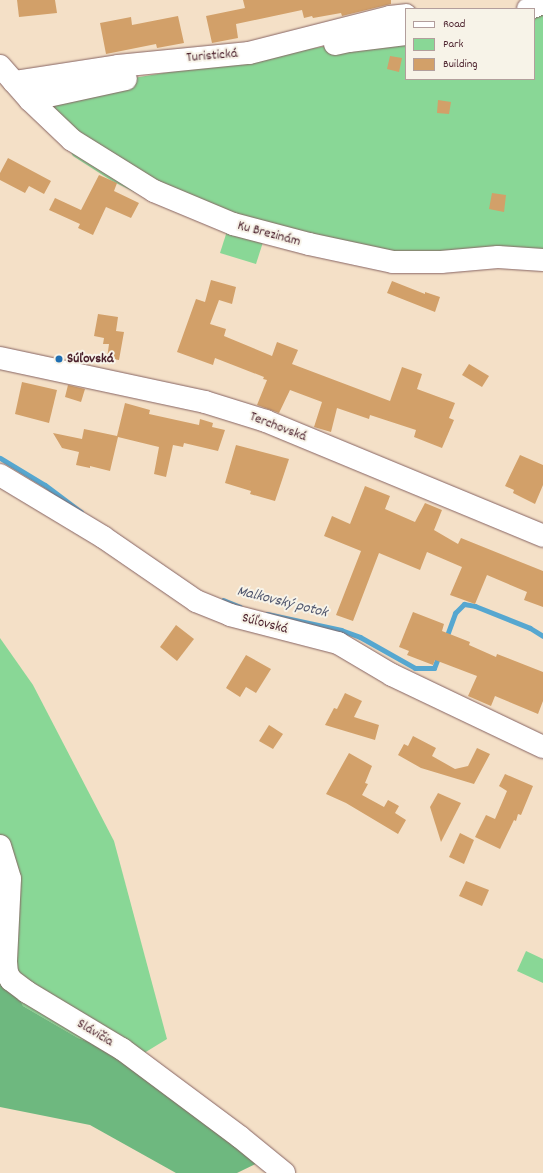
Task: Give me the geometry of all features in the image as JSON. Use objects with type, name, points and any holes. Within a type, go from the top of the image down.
[{"type":"street","points":[[530,8],[543,3]]},
{"type":"street","name":"Turistická","points":[[14,82],[118,66],[249,53],[390,17],[405,15]]},
{"type":"street","name":"Turistická","points":[[30,100],[120,80],[267,62],[349,41],[405,34]]},
{"type":"street","name":"Ku Brezinám","points":[[0,66],[30,100],[72,140],[154,191],[233,224],[309,244],[393,262],[441,262],[498,257],[543,260]]},
{"type":"street","name":"Terchovská","points":[[0,358],[205,402],[266,421],[543,536]]},
{"type":"street","name":"Súľovská","points":[[0,475],[104,537],[196,601],[237,617],[338,643],[392,675],[543,747]]},
{"type":"street","name":"Slávičia","points":[[0,846],[10,879],[6,962],[7,973],[12,980],[27,992],[122,1049],[240,1137],[284,1173]]},
{"type":"green space","points":[[538,0],[543,0],[543,265],[441,269],[169,209],[112,181],[73,156],[41,103],[85,86],[405,33],[405,80],[535,80],[535,8],[519,8]]},
{"type":"green space","points":[[228,228],[264,239],[256,264],[220,253]]},
{"type":"green space","points":[[0,638],[33,685],[114,841],[167,1039],[136,1058],[78,1038],[23,1006],[8,971],[0,932]]},
{"type":"green space","points":[[0,932],[8,971],[23,1006],[78,1038],[136,1058],[268,1158],[237,1173],[176,1173],[90,1125],[0,1107]]},
{"type":"green space","points":[[526,951],[543,959],[543,983],[517,971]]},
{"type":"building","points":[[17,0],[55,0],[57,13],[19,17]]},
{"type":"building","points":[[243,0],[391,0],[391,4],[342,16],[341,13],[313,18],[312,16],[304,18],[302,10],[236,24],[238,38],[212,43],[206,16],[245,8]]},
{"type":"building","points":[[178,16],[184,43],[157,48],[156,44],[106,54],[100,23],[131,17],[132,25]]},
{"type":"building","points":[[390,56],[402,58],[399,72],[387,69]]},
{"type":"building","points":[[438,100],[451,102],[449,114],[437,113]]},
{"type":"building","points":[[8,158],[51,181],[44,194],[29,186],[25,193],[0,180],[0,173]]},
{"type":"building","points":[[99,175],[117,183],[114,191],[139,203],[131,218],[106,207],[93,235],[78,228],[80,224],[49,210],[55,198],[81,210]]},
{"type":"building","points":[[492,193],[506,195],[504,212],[489,209]]},
{"type":"building","points":[[211,280],[236,287],[232,304],[219,300],[210,324],[226,329],[224,336],[272,356],[277,342],[298,350],[292,364],[390,401],[402,367],[422,374],[417,389],[455,403],[449,418],[454,420],[442,448],[414,437],[416,430],[370,415],[369,419],[337,408],[331,432],[314,427],[322,402],[290,390],[279,413],[257,405],[267,380],[263,379],[264,377],[215,358],[213,365],[177,352],[196,299],[205,302]]},
{"type":"building","points":[[392,281],[425,294],[425,292],[440,297],[435,312],[387,293]]},
{"type":"building","points":[[98,314],[118,317],[116,331],[124,332],[119,360],[107,358],[109,344],[103,344],[104,338],[94,336]]},
{"type":"building","points":[[469,364],[489,376],[482,387],[462,375]]},
{"type":"building","points":[[22,382],[57,390],[49,423],[15,414]]},
{"type":"building","points":[[68,385],[85,389],[81,402],[65,397]]},
{"type":"building","points":[[125,403],[150,410],[149,414],[199,425],[200,419],[213,423],[212,427],[225,430],[218,451],[184,443],[183,447],[173,445],[166,477],[154,474],[159,447],[118,437],[110,471],[90,466],[90,468],[76,465],[79,452],[62,448],[53,433],[82,439],[84,429],[117,436]]},
{"type":"building","points":[[236,445],[289,459],[275,501],[250,494],[251,491],[225,483]]},
{"type":"building","points":[[520,455],[543,465],[543,485],[535,504],[513,493],[514,490],[505,486]]},
{"type":"building","points":[[365,486],[390,496],[385,509],[415,522],[425,503],[442,510],[434,530],[458,544],[461,538],[543,571],[543,607],[524,600],[527,592],[487,575],[475,604],[450,595],[462,567],[427,552],[420,570],[379,553],[353,621],[336,615],[361,551],[324,536],[332,516],[350,524]]},
{"type":"building","points":[[413,612],[444,624],[442,631],[470,642],[469,645],[496,657],[497,654],[543,672],[543,701],[538,714],[495,696],[491,706],[468,696],[477,676],[435,660],[433,665],[407,655],[409,651],[399,647]]},
{"type":"building","points":[[176,625],[194,639],[177,661],[160,647]]},
{"type":"building","points":[[246,655],[271,669],[256,693],[246,687],[240,697],[226,688]]},
{"type":"building","points":[[345,693],[362,701],[354,717],[379,725],[375,740],[325,725],[334,708],[337,709]]},
{"type":"building","points":[[269,725],[283,734],[273,749],[259,741]]},
{"type":"building","points":[[413,736],[436,748],[432,756],[455,769],[468,766],[477,748],[490,754],[474,784],[421,768],[398,755],[404,744],[408,746]]},
{"type":"building","points":[[349,753],[372,766],[365,783],[368,784],[362,795],[384,807],[388,800],[399,806],[395,813],[406,820],[398,834],[346,803],[326,794]]},
{"type":"building","points":[[505,774],[533,786],[521,815],[518,814],[516,821],[514,820],[500,849],[475,837],[486,815],[495,819],[507,791],[499,786]]},
{"type":"building","points":[[438,793],[461,803],[441,842],[430,807]]},
{"type":"building","points":[[460,833],[474,840],[464,864],[449,857]]},
{"type":"building","points":[[466,881],[489,890],[482,906],[459,896]]},
{"type":"waterway","name":"Malkovský potok","points":[[0,458],[45,485],[81,512]]},
{"type":"waterway","name":"Malkovský potok","points":[[223,600],[240,607]]},
{"type":"waterway","name":"Malkovský potok","points":[[446,638],[455,613],[464,604],[475,606],[530,628],[543,636]]},
{"type":"waterway","name":"Malkovský potok","points":[[267,614],[341,630],[360,637],[415,668],[434,668],[439,655]]},
{"type":"place","name":"Súľovská","points":[[59,359]]}]
